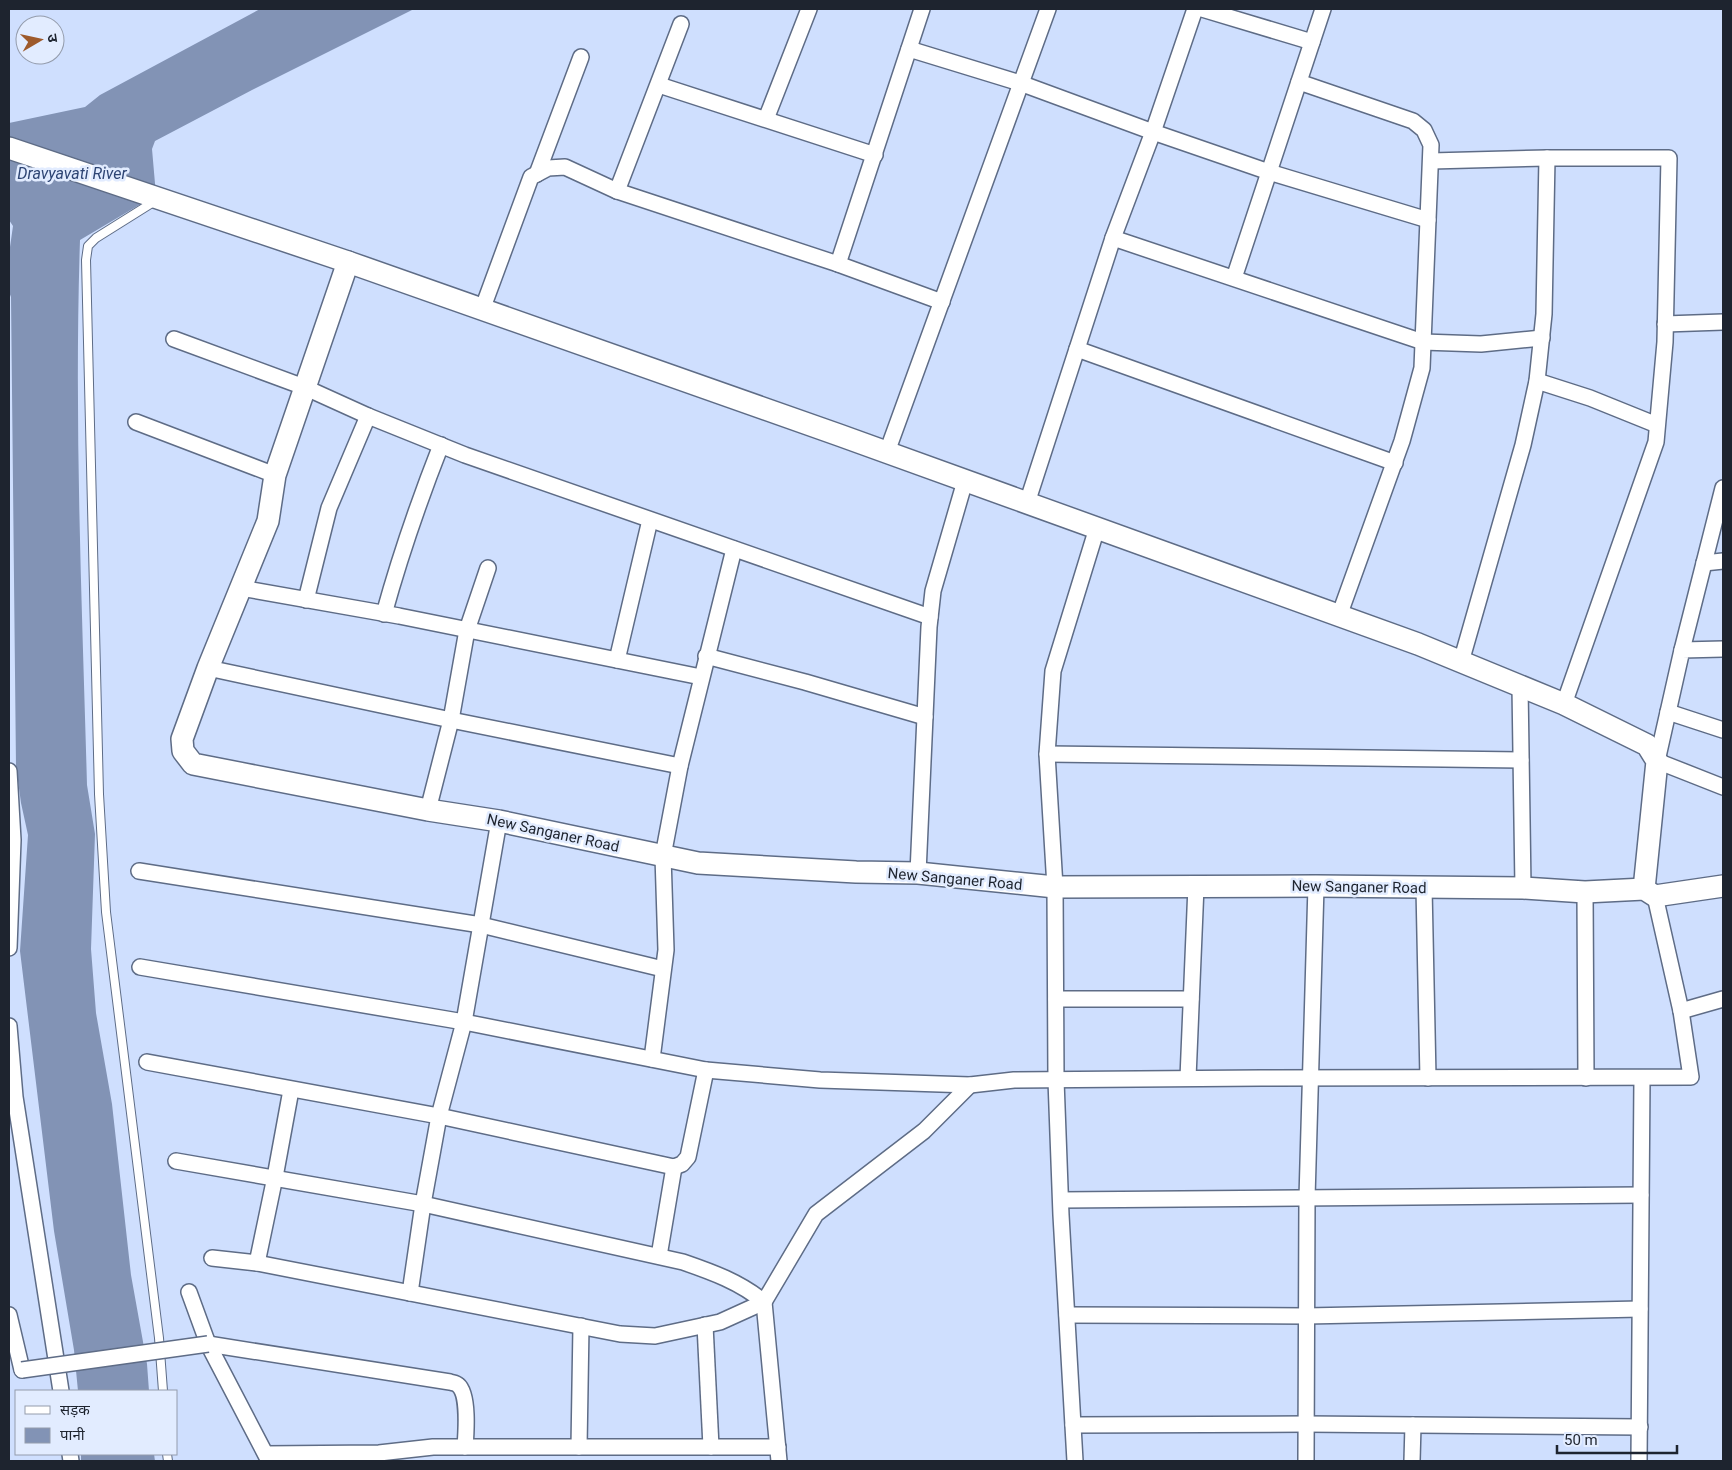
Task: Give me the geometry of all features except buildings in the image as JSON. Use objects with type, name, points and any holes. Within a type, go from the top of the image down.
[{"type":"street","points":[[766,119],[809,9]]},
{"type":"street","points":[[838,264],[922,9]]},
{"type":"street","points":[[887,452],[1048,9]]},
{"type":"street","points":[[1027,503],[1112,238],[1154,132],[1195,9]]},
{"type":"street","points":[[1202,9],[1312,42]]},
{"type":"street","points":[[1234,278],[1323,9]]},
{"type":"street","points":[[617,190],[681,24]]},
{"type":"street","points":[[910,49],[1020,83],[1269,172],[1428,220]]},
{"type":"street","points":[[537,174],[582,57]]},
{"type":"street","points":[[1299,82],[1413,122],[1424,130],[1430,145],[1431,162],[1422,368],[1395,463],[1339,616]]},
{"type":"street","points":[[658,85],[875,155]]},
{"type":"street","points":[[9,148],[348,262],[887,452],[1418,644],[1564,704],[1646,746],[1657,760],[1723,787]]},
{"type":"street","points":[[1431,162],[1547,158],[1669,158],[1666,324],[1656,442],[1564,704]]},
{"type":"street","points":[[1460,662],[1523,445],[1537,381],[1544,314],[1547,158]]},
{"type":"street","points":[[482,310],[531,177],[548,168],[565,167],[617,190],[838,264],[942,302]]},
{"type":"street","points":[[1112,238],[1423,342],[1481,344],[1542,338]]},
{"type":"street","points":[[348,262],[275,475],[268,521],[208,668],[451,720],[680,766]]},
{"type":"street","points":[[1666,324],[1723,322]]},
{"type":"street","points":[[174,339],[304,387],[368,416],[441,445],[930,617]]},
{"type":"street","points":[[1077,349],[1395,463]]},
{"type":"street","points":[[1537,381],[1590,398],[1657,425]]},
{"type":"street","points":[[306,600],[329,508],[368,416]]},
{"type":"street","points":[[136,422],[275,475]]},
{"type":"street","points":[[384,614],[417,507],[441,445]]},
{"type":"street","points":[[918,873],[932,591],[965,480]]},
{"type":"street","points":[[140,967],[464,1022],[706,1070],[820,1080],[970,1085],[1014,1080],[1188,1078],[1691,1078],[1681,1011],[1650,893],[1657,760],[1682,650],[1723,488]]},
{"type":"street","points":[[617,660],[650,520]]},
{"type":"street","points":[[1075,1461],[1060,1200],[1056,1080],[1055,887],[1047,754],[1052,671],[1097,528]]},
{"type":"street","points":[[652,1059],[666,950],[663,856],[680,766],[734,549]]},
{"type":"street","points":[[1704,562],[1723,561]]},
{"type":"street","points":[[428,810],[451,720],[467,630],[488,568]]},
{"type":"street","points":[[241,588],[467,630],[701,677]]},
{"type":"street","points":[[1682,650],[1723,649]]},
{"type":"street","points":[[706,656],[805,682],[925,717]]},
{"type":"street","name":"New Sanganer Road","points":[[208,668],[182,739],[183,751],[193,764],[428,810],[499,821],[698,864],[918,873],[1055,887],[1316,886],[1523,888],[1584,892],[1650,893],[1723,886]]},
{"type":"street","points":[[1520,686],[1523,888]]},
{"type":"street","points":[[1668,712],[1723,730]]},
{"type":"street","points":[[1047,754],[1522,760]]},
{"type":"street","points":[[9,771],[13,840],[9,948]]},
{"type":"street","points":[[410,1293],[423,1204],[439,1116],[464,1022],[499,821]]},
{"type":"street","points":[[139,870],[480,925],[663,969]]},
{"type":"street","points":[[1188,1078],[1196,886]]},
{"type":"street","points":[[1306,1461],[1307,1198],[1316,886]]},
{"type":"street","points":[[1424,888],[1428,1078]]},
{"type":"street","points":[[1584,892],[1586,1078]]},
{"type":"street","points":[[1056,999],[1191,999]]},
{"type":"street","points":[[1681,1011],[1723,999]]},
{"type":"street","points":[[9,1026],[15,1097],[61,1390]]},
{"type":"street","points":[[147,1062],[439,1116],[674,1167],[682,1164],[688,1157],[706,1070]]},
{"type":"street","points":[[1639,1461],[1642,1078]]},
{"type":"street","points":[[212,1258],[257,1263],[620,1334],[655,1336],[720,1322],[764,1302],[816,1214],[924,1131],[970,1085]]},
{"type":"street","points":[[257,1263],[292,1090]]},
{"type":"street","points":[[176,1161],[423,1204],[659,1256],[683,1262],[723,1277],[750,1290],[764,1302],[779,1454],[711,1447],[433,1447],[268,1458],[208,1344],[188,1292]]},
{"type":"street","points":[[659,1256],[674,1167]]},
{"type":"street","points":[[1060,1200],[1641,1196]]},
{"type":"street","points":[[1067,1315],[1306,1316],[1640,1309]]},
{"type":"street","points":[[9,1315],[22,1370],[208,1344],[450,1382],[458,1385],[463,1392],[466,1418],[465,1447]]},
{"type":"street","points":[[705,1325],[711,1447]]},
{"type":"street","points":[[579,1447],[581,1326]]},
{"type":"street","points":[[1073,1425],[1306,1424],[1640,1427]]},
{"type":"street","points":[[1412,1461],[1413,1425]]},
{"type":"lane","points":[[158,199],[96,238],[88,246],[86,260],[99,794],[106,912],[159,1338],[163,1390]]},
{"type":"water","name":"Dravyavati River","points":[[260,9],[414,9],[155,141],[152,149],[156,195],[80,240],[78,445],[81,581],[87,785],[95,834],[91,949],[96,1013],[112,1104],[131,1275],[147,1364],[149,1390],[78,1390],[74,1350],[54,1231],[20,951],[28,835],[16,766],[11,297],[9,292],[9,254],[13,226],[9,220],[9,123],[85,107],[100,95]]},
{"type":"water","points":[[81,1455],[154,1455],[155,1461],[81,1461]]}]
